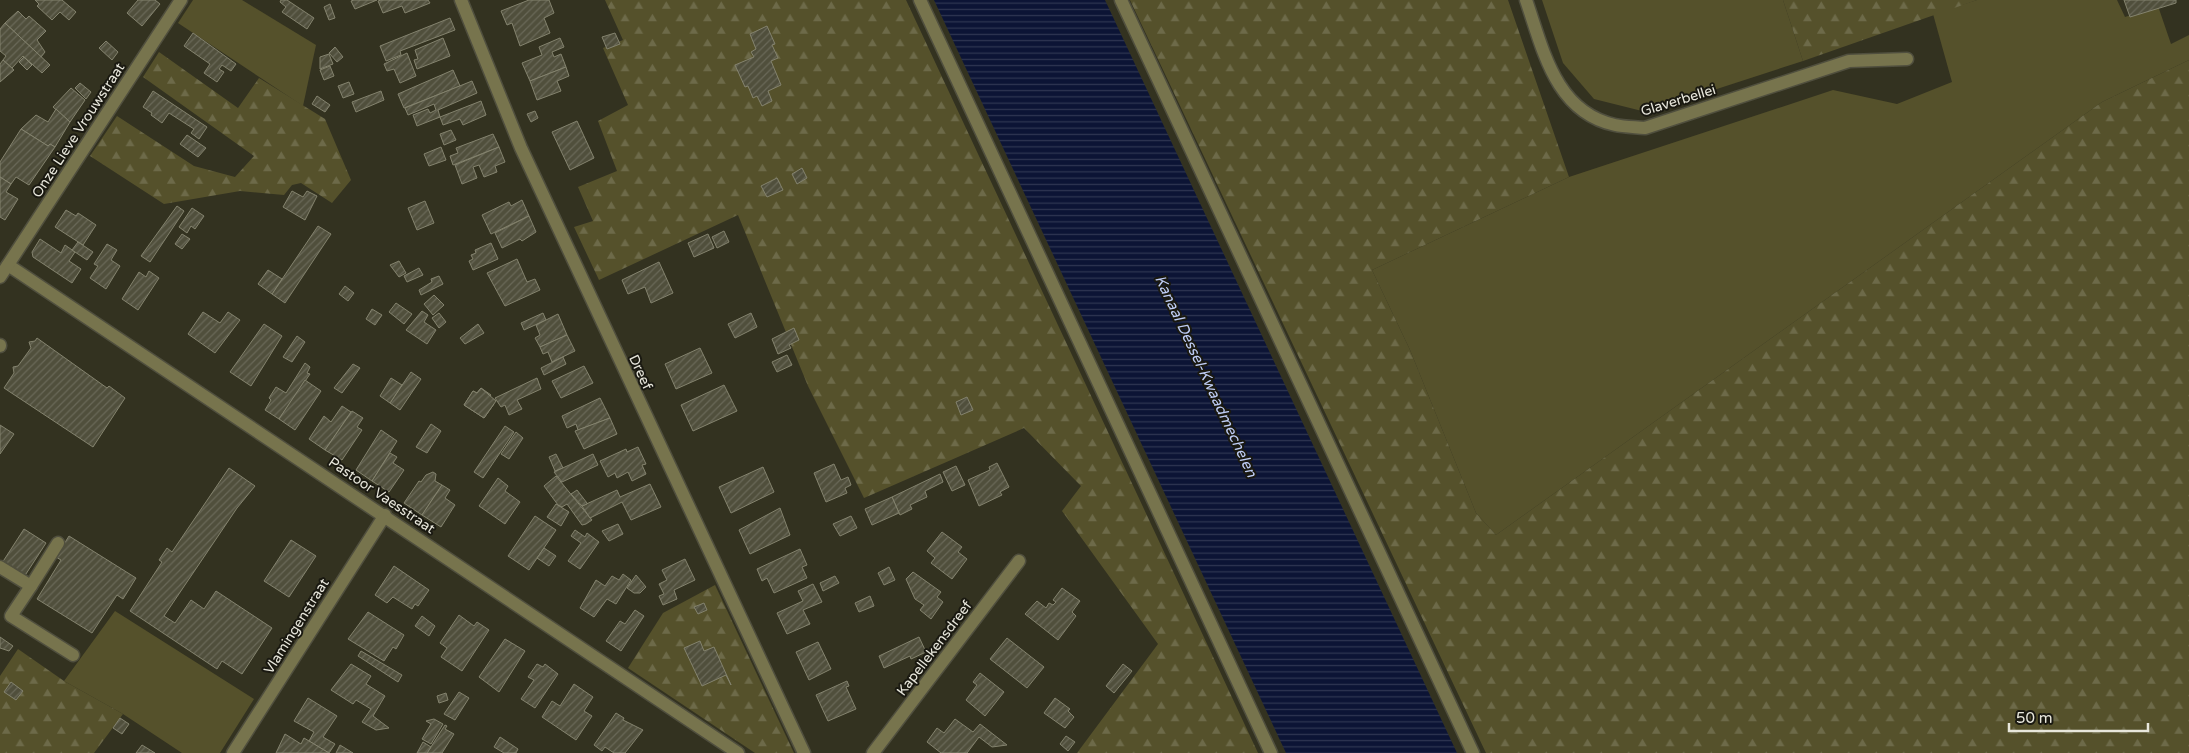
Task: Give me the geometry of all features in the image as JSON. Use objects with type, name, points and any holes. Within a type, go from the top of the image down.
[{"type":"street","name":"Onze Lieve Vrouwstraat","points":[[0,277],[181,0]]},
{"type":"street","name":"Dreef","points":[[461,0],[521,148],[804,753]]},
{"type":"street","points":[[920,0],[1271,753]]},
{"type":"street","points":[[1121,0],[1473,753]]},
{"type":"street","name":"Glaverbellei","points":[[1526,0],[1551,72],[1566,96],[1590,116],[1614,125],[1645,128],[1849,61],[1906,60]]},
{"type":"street","name":"Pastoor Vaesstraat","points":[[8,265],[385,515],[738,753]]},
{"type":"street","name":"Vlamingenstraat","points":[[234,753],[385,515]]},
{"type":"street","points":[[58,543],[11,616],[73,655]]},
{"type":"street","name":"Kapellekensdreef","points":[[873,753],[1019,561]]},
{"type":"street","points":[[0,567],[31,586]]},
{"type":"green space","points":[[193,0],[242,0],[316,45],[303,106],[178,23]]},
{"type":"green space","points":[[605,0],[906,0],[1258,753],[1077,753],[1158,644],[1062,511],[1081,486],[1024,428],[864,498],[808,386],[738,215],[599,280],[574,227],[593,221],[578,187],[617,171],[598,121],[628,105],[603,48],[623,40]]},
{"type":"green space","points":[[1130,0],[1508,0],[1569,177],[1372,270],[1410,350],[1476,513],[1496,535],[2102,102],[2189,60],[2189,753],[1486,753]]},
{"type":"green space","points":[[1542,0],[1783,0],[1803,61],[1646,112],[1594,99],[1563,63]]},
{"type":"green space","points":[[1783,0],[1977,0],[1803,61]]},
{"type":"green space","points":[[1977,0],[2117,0],[2125,17],[2158,6],[2171,44],[2189,35],[2189,60],[2102,102],[1496,535],[1476,513],[1410,350],[1372,270],[1569,177],[1833,90],[1897,104],[1952,82],[1933,14]]},
{"type":"green space","points":[[159,52],[238,108],[259,78],[325,119],[351,180],[332,203],[301,183],[292,185],[284,195],[240,191],[164,204],[90,156],[117,116],[194,166],[235,177],[254,156],[143,77]]},
{"type":"green space","points":[[715,585],[794,753],[755,753],[628,668],[663,613]]},
{"type":"green space","points":[[115,611],[254,699],[220,753],[182,753],[123,714],[64,681]]},
{"type":"green space","points":[[18,649],[64,681],[123,714],[94,753],[0,753],[0,676]]},
{"type":"water","name":"Kanaal Dessel-Kwaadmechelen","points":[[934,0],[1105,0],[1457,753],[1286,753]]},
{"type":"building","points":[[35,0],[62,0],[76,12],[69,20],[60,12],[52,20],[37,6],[39,4]]},
{"type":"building","points":[[138,0],[155,0],[160,4],[142,26],[127,13]]},
{"type":"building","points":[[281,0],[287,0],[314,18],[307,29],[282,12],[286,7],[280,2]]},
{"type":"building","points":[[377,0],[355,9],[351,1]]},
{"type":"building","points":[[428,0],[430,3],[405,13],[402,6],[383,13],[378,1]]},
{"type":"building","points":[[529,0],[549,0],[554,13],[544,18],[550,33],[520,46],[512,23],[507,25],[501,11]]},
{"type":"building","points":[[2124,0],[2176,0],[2176,3],[2130,17]]},
{"type":"building","points":[[330,4],[335,18],[329,20],[324,7]]},
{"type":"building","points":[[18,11],[26,19],[29,16],[46,31],[37,40],[45,52],[41,57],[5,23]]},
{"type":"building","points":[[450,18],[455,30],[400,51],[401,55],[386,61],[380,46]]},
{"type":"building","points":[[5,23],[50,65],[42,73],[23,56],[12,68],[3,60],[6,56],[0,51],[0,29]]},
{"type":"building","points":[[767,26],[775,44],[772,45],[778,58],[771,61],[781,85],[768,91],[772,101],[762,106],[757,96],[753,98],[748,86],[745,87],[735,65],[754,57],[751,52],[756,49],[750,34]]},
{"type":"building","points":[[193,33],[236,64],[231,71],[222,65],[219,69],[224,72],[217,82],[204,73],[210,64],[184,46]]},
{"type":"building","points":[[615,33],[620,44],[607,49],[602,37]]},
{"type":"building","points":[[443,38],[450,56],[417,69],[414,60],[418,59],[415,50]]},
{"type":"building","points":[[560,38],[564,47],[552,52],[554,57],[561,54],[566,67],[530,81],[522,63],[542,55],[539,47]]},
{"type":"building","points":[[106,41],[118,52],[112,60],[99,48]]},
{"type":"building","points":[[335,47],[343,57],[337,62],[329,53]]},
{"type":"building","points":[[407,53],[416,76],[400,83],[394,69],[387,71],[384,64]]},
{"type":"building","points":[[329,54],[333,64],[320,69],[320,57]]},
{"type":"building","points":[[24,57],[32,65],[27,70],[19,62]]},
{"type":"building","points":[[3,60],[14,70],[0,82],[0,64]]},
{"type":"building","points":[[330,66],[334,76],[324,80],[320,70]]},
{"type":"building","points":[[566,67],[569,76],[557,81],[561,91],[537,100],[530,81]]},
{"type":"building","points":[[453,70],[460,86],[404,108],[398,94]]},
{"type":"building","points":[[472,81],[477,93],[438,110],[440,117],[417,126],[413,115],[428,109],[430,113],[436,110],[434,104],[408,115],[405,108]]},
{"type":"building","points":[[349,82],[354,94],[343,98],[338,86]]},
{"type":"building","points":[[80,83],[91,92],[86,99],[75,88]]},
{"type":"building","points":[[71,88],[85,100],[70,122],[53,107]]},
{"type":"building","points":[[153,91],[207,127],[199,139],[191,133],[194,129],[169,113],[162,123],[143,107]]},
{"type":"building","points":[[381,91],[384,100],[356,112],[352,102]]},
{"type":"building","points":[[317,96],[330,105],[325,112],[312,104]]},
{"type":"building","points":[[481,101],[486,115],[463,125],[460,119],[443,125],[440,117]]},
{"type":"building","points":[[56,109],[70,122],[55,147],[50,144],[48,146],[21,129],[36,115],[48,122]]},
{"type":"building","points":[[535,111],[538,118],[531,122],[527,114]]},
{"type":"building","points":[[577,121],[594,158],[570,170],[552,132]]},
{"type":"building","points":[[21,129],[48,146],[50,144],[55,147],[29,185],[16,177],[11,184],[0,177],[0,162]]},
{"type":"building","points":[[451,130],[456,140],[444,145],[440,134]]},
{"type":"building","points":[[493,134],[499,147],[453,165],[450,156],[458,153],[456,148]]},
{"type":"building","points":[[187,135],[206,148],[198,157],[180,144]]},
{"type":"building","points":[[441,147],[446,160],[429,166],[424,154]]},
{"type":"building","points":[[499,147],[505,162],[495,166],[497,172],[484,177],[479,165],[473,167],[477,178],[462,184],[455,165]]},
{"type":"building","points":[[802,168],[807,178],[797,184],[792,174]]},
{"type":"building","points":[[0,177],[11,184],[6,192],[18,199],[5,220],[0,217]]},
{"type":"building","points":[[777,178],[783,190],[767,197],[761,186]]},
{"type":"building","points":[[292,191],[303,197],[307,191],[317,196],[305,220],[283,207]]},
{"type":"building","points":[[522,200],[529,216],[491,234],[482,215],[509,202],[511,206]]},
{"type":"building","points":[[425,201],[434,223],[417,230],[408,208]]},
{"type":"building","points":[[177,206],[184,211],[150,262],[141,256]]},
{"type":"building","points":[[192,208],[204,216],[195,229],[191,226],[187,233],[179,227]]},
{"type":"building","points":[[66,210],[76,216],[78,213],[96,225],[83,245],[55,227]]},
{"type":"building","points":[[529,216],[536,232],[522,241],[520,239],[502,248],[495,233]]},
{"type":"building","points":[[318,226],[331,234],[285,303],[272,294]]},
{"type":"building","points":[[724,231],[729,242],[717,248],[712,237]]},
{"type":"building","points":[[182,234],[190,239],[182,249],[175,244]]},
{"type":"building","points":[[708,234],[714,248],[694,257],[688,243]]},
{"type":"building","points":[[40,239],[61,253],[65,245],[75,252],[69,261],[81,269],[72,283],[33,257],[32,252]]},
{"type":"building","points":[[78,242],[93,252],[87,260],[72,250]]},
{"type":"building","points":[[491,243],[498,259],[473,270],[469,261],[473,259],[471,255],[476,253],[475,250]]},
{"type":"building","points":[[107,244],[117,250],[111,260],[120,266],[106,289],[90,278],[98,266],[94,264]]},
{"type":"building","points":[[517,259],[527,282],[535,279],[540,290],[505,306],[487,273]]},
{"type":"building","points":[[399,261],[406,273],[399,277],[390,265]]},
{"type":"building","points":[[659,262],[673,293],[651,303],[645,287],[628,294],[622,280]]},
{"type":"building","points":[[419,268],[423,275],[407,282],[404,276]]},
{"type":"building","points":[[268,270],[282,279],[272,294],[258,284]]},
{"type":"building","points":[[149,271],[159,278],[138,310],[122,299],[139,272],[146,277]]},
{"type":"building","points":[[439,276],[443,284],[421,295],[419,290],[432,282],[431,279]]},
{"type":"building","points":[[345,286],[354,293],[348,301],[339,294]]},
{"type":"building","points":[[434,295],[444,305],[433,315],[424,304]]},
{"type":"building","points":[[396,303],[412,314],[404,324],[389,312]]},
{"type":"building","points":[[372,309],[382,315],[375,325],[366,319]]},
{"type":"building","points":[[422,311],[428,315],[424,322],[436,330],[427,344],[406,330]]},
{"type":"building","points":[[203,312],[220,323],[228,312],[240,320],[215,353],[188,334]]},
{"type":"building","points":[[439,313],[446,322],[439,328],[432,318]]},
{"type":"building","points":[[543,313],[546,320],[524,330],[521,323]]},
{"type":"building","points":[[751,313],[757,327],[735,338],[728,324]]},
{"type":"building","points":[[558,314],[567,335],[540,347],[535,338],[540,335],[536,325]]},
{"type":"building","points":[[264,324],[282,336],[251,386],[230,372]]},
{"type":"building","points":[[478,324],[484,333],[465,344],[460,338]]},
{"type":"building","points":[[794,328],[799,340],[789,345],[791,348],[778,354],[772,339]]},
{"type":"building","points":[[567,335],[575,351],[552,362],[548,352],[543,354],[540,347]]},
{"type":"building","points":[[297,336],[305,342],[292,362],[283,357]]},
{"type":"building","points":[[37,338],[107,388],[109,386],[125,398],[93,447],[4,388],[14,373],[13,367],[18,366],[31,348],[29,342],[35,341]]},
{"type":"building","points":[[700,348],[712,373],[676,389],[665,364]]},
{"type":"building","points":[[787,355],[792,365],[777,372],[772,362]]},
{"type":"building","points":[[563,357],[566,364],[544,375],[541,368]]},
{"type":"building","points":[[305,363],[310,367],[307,373],[310,374],[279,419],[265,410],[271,400],[269,398],[276,387],[286,393]]},
{"type":"building","points":[[353,364],[360,368],[342,393],[334,388]]},
{"type":"building","points":[[584,366],[593,383],[561,398],[552,381]]},
{"type":"building","points":[[411,372],[421,379],[400,410],[390,403]]},
{"type":"building","points":[[391,378],[402,385],[390,403],[380,396]]},
{"type":"building","points":[[537,378],[541,389],[517,400],[522,409],[509,415],[505,405],[501,407],[495,398]]},
{"type":"building","points":[[305,380],[321,391],[295,430],[279,419]]},
{"type":"building","points":[[724,385],[737,411],[693,431],[681,405]]},
{"type":"building","points":[[481,388],[491,395],[487,400],[494,404],[484,418],[464,405],[473,391],[477,393]]},
{"type":"building","points":[[481,388],[496,401],[484,418],[464,405],[473,391],[477,393]]},
{"type":"building","points":[[967,397],[973,410],[961,415],[956,402]]},
{"type":"building","points":[[600,398],[610,418],[578,430],[576,424],[567,428],[562,416]]},
{"type":"building","points":[[342,406],[351,412],[325,450],[309,439],[324,416],[331,422]]},
{"type":"building","points":[[352,411],[363,418],[357,427],[362,430],[342,460],[325,450]]},
{"type":"building","points":[[610,418],[617,434],[584,449],[575,431]]},
{"type":"building","points":[[431,424],[441,431],[427,453],[416,447]]},
{"type":"building","points":[[0,425],[14,434],[0,454]]},
{"type":"building","points":[[505,426],[514,432],[483,478],[474,472]]},
{"type":"building","points":[[381,430],[397,441],[372,481],[356,470]]},
{"type":"building","points":[[516,432],[523,438],[509,459],[501,454]]},
{"type":"building","points":[[638,447],[646,464],[642,465],[646,474],[632,481],[628,472],[617,478],[615,473],[608,477],[600,461],[626,449],[627,452]]},
{"type":"building","points":[[390,453],[397,457],[393,463],[404,470],[389,492],[372,481]]},
{"type":"building","points":[[556,454],[563,468],[555,471],[549,457]]},
{"type":"building","points":[[593,454],[598,465],[562,482],[554,472]]},
{"type":"building","points":[[997,463],[1009,487],[1000,492],[1002,495],[979,506],[968,480],[990,470],[989,467]]},
{"type":"building","points":[[834,464],[841,480],[848,477],[851,485],[845,488],[847,493],[826,502],[814,473]]},
{"type":"building","points":[[956,466],[965,485],[952,491],[943,472]]},
{"type":"building","points":[[763,467],[774,492],[731,513],[719,487]]},
{"type":"building","points":[[229,468],[255,486],[237,508],[164,616],[175,623],[191,600],[204,609],[216,591],[272,628],[242,674],[222,661],[217,669],[130,611],[162,562],[159,560],[167,548],[172,552]]},
{"type":"building","points":[[433,472],[436,474],[435,481],[442,485],[422,515],[404,503],[419,481],[421,482],[426,475]]},
{"type":"building","points":[[940,474],[943,482],[925,491],[927,497],[910,505],[912,509],[900,515],[892,497]]},
{"type":"building","points":[[556,476],[592,520],[582,525],[567,504],[562,507],[558,505],[544,486]]},
{"type":"building","points":[[498,478],[508,486],[505,491],[520,502],[505,524],[479,506]]},
{"type":"building","points":[[650,484],[661,507],[631,520],[622,502],[590,518],[582,506],[617,490],[620,497]]},
{"type":"building","points":[[442,485],[450,490],[445,498],[455,505],[441,527],[422,515]]},
{"type":"building","points":[[577,490],[587,504],[582,506],[571,494]]},
{"type":"building","points":[[892,497],[899,513],[872,525],[865,509]]},
{"type":"building","points":[[556,504],[569,512],[561,526],[547,517]]},
{"type":"building","points":[[780,508],[790,535],[750,554],[739,530]]},
{"type":"building","points":[[535,516],[556,530],[529,570],[508,556]]},
{"type":"building","points":[[851,516],[857,528],[840,536],[833,524]]},
{"type":"building","points":[[618,524],[623,534],[609,541],[602,531]]},
{"type":"building","points":[[24,529],[46,543],[24,577],[2,563]]},
{"type":"building","points":[[575,530],[585,537],[587,533],[599,542],[580,569],[568,561],[581,543],[571,536]]},
{"type":"building","points":[[942,532],[962,547],[958,552],[967,559],[952,579],[931,563],[935,558],[927,551]]},
{"type":"building","points":[[69,536],[136,578],[123,599],[117,595],[92,633],[37,599],[61,560],[56,557]]},
{"type":"building","points":[[291,540],[316,556],[289,597],[264,581]]},
{"type":"building","points":[[544,548],[556,556],[549,566],[537,558]]},
{"type":"building","points":[[800,549],[807,565],[802,567],[807,578],[774,593],[767,578],[762,581],[757,569]]},
{"type":"building","points":[[685,559],[695,580],[674,590],[677,599],[663,605],[659,596],[664,594],[659,584],[667,580],[662,570]]},
{"type":"building","points":[[394,566],[429,590],[418,606],[415,604],[412,609],[393,597],[387,603],[375,595]]},
{"type":"building","points":[[889,567],[895,580],[884,585],[878,573]]},
{"type":"building","points":[[913,572],[941,592],[937,597],[943,602],[931,619],[920,610],[924,605],[915,599],[906,579]]},
{"type":"building","points":[[623,574],[631,580],[616,604],[607,599],[594,617],[580,608],[596,580],[605,586],[612,576],[619,580]]},
{"type":"building","points":[[636,575],[646,587],[640,593],[634,593],[627,588]]},
{"type":"building","points":[[835,576],[839,583],[823,591],[820,583]]},
{"type":"building","points":[[813,584],[822,602],[803,610],[810,624],[787,634],[777,613],[803,601],[798,591]]},
{"type":"building","points":[[1062,588],[1080,601],[1072,612],[1076,616],[1058,640],[1025,614],[1037,601],[1046,608],[1049,603],[1053,605],[1056,602],[1053,600]]},
{"type":"building","points":[[870,596],[874,606],[859,612],[855,603]]},
{"type":"building","points":[[704,603],[707,610],[698,614],[694,607]]},
{"type":"building","points":[[635,610],[644,616],[621,651],[606,641],[620,621],[625,624]]},
{"type":"building","points":[[368,612],[404,635],[396,649],[393,647],[384,661],[348,639]]},
{"type":"building","points":[[459,615],[474,626],[477,622],[489,630],[462,671],[441,657],[447,648],[440,643]]},
{"type":"building","points":[[422,616],[435,626],[429,636],[415,626]]},
{"type":"building","points":[[0,637],[13,646],[9,651],[0,648]]},
{"type":"building","points":[[919,637],[926,652],[911,659],[910,656],[884,668],[879,656]]},
{"type":"building","points":[[1007,638],[1044,667],[1027,688],[990,659]]},
{"type":"building","points":[[505,639],[525,651],[499,692],[479,677]]},
{"type":"building","points":[[700,641],[704,651],[714,647],[731,685],[726,675],[702,686],[684,648]]},
{"type":"building","points":[[818,642],[831,669],[809,680],[796,652]]},
{"type":"building","points":[[361,651],[402,675],[398,682],[358,656]]},
{"type":"building","points":[[351,664],[371,676],[366,684],[385,696],[373,716],[389,728],[376,730],[362,722],[371,709],[356,700],[353,704],[331,690]]},
{"type":"building","points":[[537,664],[543,667],[545,664],[558,674],[535,708],[521,699],[534,680],[528,677]]},
{"type":"building","points":[[1123,664],[1132,671],[1114,693],[1106,686]]},
{"type":"building","points":[[980,673],[1004,692],[985,716],[966,700],[977,685],[973,682]]},
{"type":"building","points":[[847,681],[849,686],[846,687],[856,709],[828,721],[816,695]]},
{"type":"building","points":[[11,682],[23,691],[16,700],[4,692]]},
{"type":"building","points":[[574,684],[593,697],[584,711],[592,716],[576,740],[542,717],[552,701],[560,706]]},
{"type":"building","points":[[459,692],[469,698],[455,720],[444,714]]},
{"type":"building","points":[[446,693],[448,700],[439,703],[437,696]]},
{"type":"building","points":[[308,698],[337,716],[323,737],[335,744],[329,753],[309,741],[314,732],[294,721]]},
{"type":"building","points":[[1055,698],[1070,709],[1068,711],[1074,717],[1065,728],[1044,713]]},
{"type":"building","points":[[616,713],[624,718],[623,720],[643,730],[625,753],[614,753],[605,747],[602,751],[594,745]]},
{"type":"building","points":[[120,718],[129,724],[122,734],[113,728]]},
{"type":"building","points":[[434,719],[443,724],[431,744],[422,739],[431,724],[426,721]]},
{"type":"building","points":[[955,719],[973,732],[980,724],[1007,745],[992,747],[979,737],[967,753],[941,753],[927,742],[937,728],[944,733]]},
{"type":"building","points":[[445,725],[447,726],[445,729],[454,734],[442,753],[427,753]]},
{"type":"building","points":[[285,734],[301,744],[304,738],[329,753],[276,753]]},
{"type":"building","points":[[1066,736],[1075,742],[1068,751],[1060,744]]},
{"type":"building","points":[[500,737],[518,749],[516,753],[504,753],[494,747]]},
{"type":"building","points":[[423,742],[431,747],[427,753],[417,753]]},
{"type":"building","points":[[142,745],[155,753],[136,753]]},
{"type":"building","points":[[340,745],[353,753],[336,753]]}]
